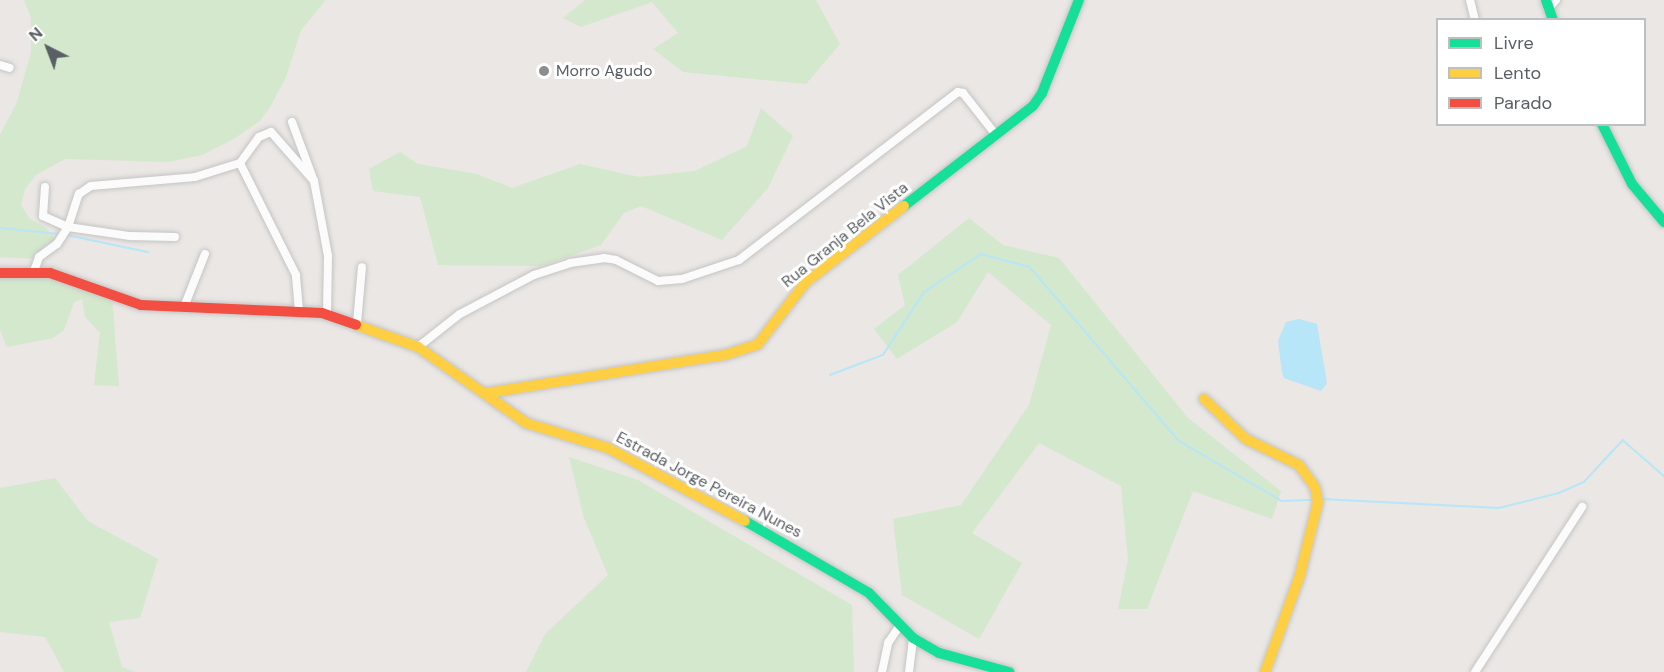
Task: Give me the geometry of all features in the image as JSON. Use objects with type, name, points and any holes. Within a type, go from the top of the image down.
[{"type":"street","name":"Rua Granja Bela Vista","points":[[488,393],[725,355],[758,344],[801,286],[1039,99],[1078,0]]},
{"type":"street","points":[[1470,0],[1474,18]]},
{"type":"street","points":[[1549,10],[1556,0]]},
{"type":"street","points":[[0,65],[10,68]]},
{"type":"street","points":[[418,347],[460,314],[534,276],[570,263],[604,258],[616,260],[642,276],[658,281],[682,279],[739,260],[958,92],[963,93],[996,135]]},
{"type":"street","points":[[292,122],[314,181],[328,256],[327,315]]},
{"type":"street","points":[[1603,126],[1632,184],[1664,222]]},
{"type":"street","points":[[34,271],[39,257],[57,244],[68,227],[79,194],[92,186],[195,177],[240,163],[259,137],[271,132],[314,181]]},
{"type":"street","points":[[240,163],[296,275],[299,311]]},
{"type":"street","points":[[45,187],[43,216],[68,227],[130,236],[175,237]]},
{"type":"street","points":[[183,307],[206,254]]},
{"type":"street","points":[[357,323],[362,267]]},
{"type":"street","name":"Estrada Jorge Pereira Nunes","points":[[0,273],[34,271],[50,273],[141,305],[299,311],[327,315],[357,323],[418,347],[488,393],[526,423],[608,448],[807,554],[868,593],[913,638],[939,653],[1009,672]]},
{"type":"street","points":[[1204,399],[1246,439],[1299,465],[1315,487],[1318,502],[1300,576],[1265,672]]},
{"type":"street","points":[[1475,672],[1582,507]]},
{"type":"street","points":[[882,672],[888,642],[900,626]]},
{"type":"street","points":[[909,672],[913,638]]},
{"type":"green space","points":[[24,0],[326,0],[301,30],[286,77],[270,107],[260,121],[232,140],[202,155],[168,162],[65,159],[36,175],[25,189],[21,205],[30,219],[45,227],[56,240],[39,259],[0,257],[0,135],[17,102],[31,52],[31,18]]},
{"type":"green space","points":[[585,0],[816,0],[840,44],[806,84],[683,72],[653,49],[678,33],[652,2],[581,27],[563,18]]},
{"type":"green space","points":[[761,108],[793,136],[768,188],[722,240],[641,206],[624,213],[601,245],[542,266],[438,265],[420,197],[373,191],[369,169],[400,152],[418,164],[477,174],[512,188],[580,164],[639,177],[695,171],[747,146]]},
{"type":"green space","points":[[969,218],[1003,245],[1059,258],[1188,418],[1281,491],[1272,519],[1193,491],[1147,609],[1118,609],[1128,560],[1121,486],[1039,443],[972,533],[1022,563],[979,639],[902,595],[893,519],[961,505],[1029,405],[1051,325],[988,272],[957,322],[897,359],[874,329],[905,305],[898,275]]},
{"type":"green space","points":[[0,275],[42,275],[112,298],[119,386],[94,385],[100,333],[85,317],[82,299],[74,302],[64,330],[53,338],[7,347],[0,330]]},
{"type":"green space","points":[[569,457],[638,480],[852,605],[854,672],[526,672],[545,634],[608,575],[584,518]]},
{"type":"green space","points":[[55,478],[88,521],[158,559],[140,618],[109,622],[122,667],[135,672],[64,672],[45,637],[0,632],[0,488]]},
{"type":"water","points":[[1299,319],[1317,324],[1327,383],[1321,391],[1284,378],[1282,372],[1278,341],[1286,322]]},
{"type":"waterway","points":[[0,228],[59,234]]},
{"type":"waterway","points":[[67,235],[148,252]]},
{"type":"waterway","points":[[830,375],[883,355],[924,292],[981,254],[1030,267],[1179,441],[1282,501],[1314,500]]},
{"type":"waterway","points":[[1322,499],[1499,508],[1559,493],[1584,482],[1623,440],[1664,476]]},
{"type":"traffic: fast","points":[[904,206],[1033,106],[1042,93],[1079,0]]},
{"type":"traffic: fast","points":[[1546,0],[1552,18]]},
{"type":"traffic: fast","points":[[1603,126],[1632,184],[1664,222]]},
{"type":"traffic: fast","points":[[745,521],[869,593],[913,638],[939,653],[1009,672]]},
{"type":"traffic: slow","points":[[487,393],[725,355],[758,344],[806,282],[904,206]]},
{"type":"traffic: slow","points":[[356,325],[418,347],[526,423],[608,448],[745,521]]},
{"type":"traffic: slow","points":[[1204,399],[1246,439],[1299,465],[1315,487],[1318,502],[1300,575],[1265,672]]},
{"type":"traffic: jam","points":[[0,273],[50,273],[141,305],[322,313],[356,325]]},
{"type":"place","name":"Morro Agudo","points":[[544,71]]}]
